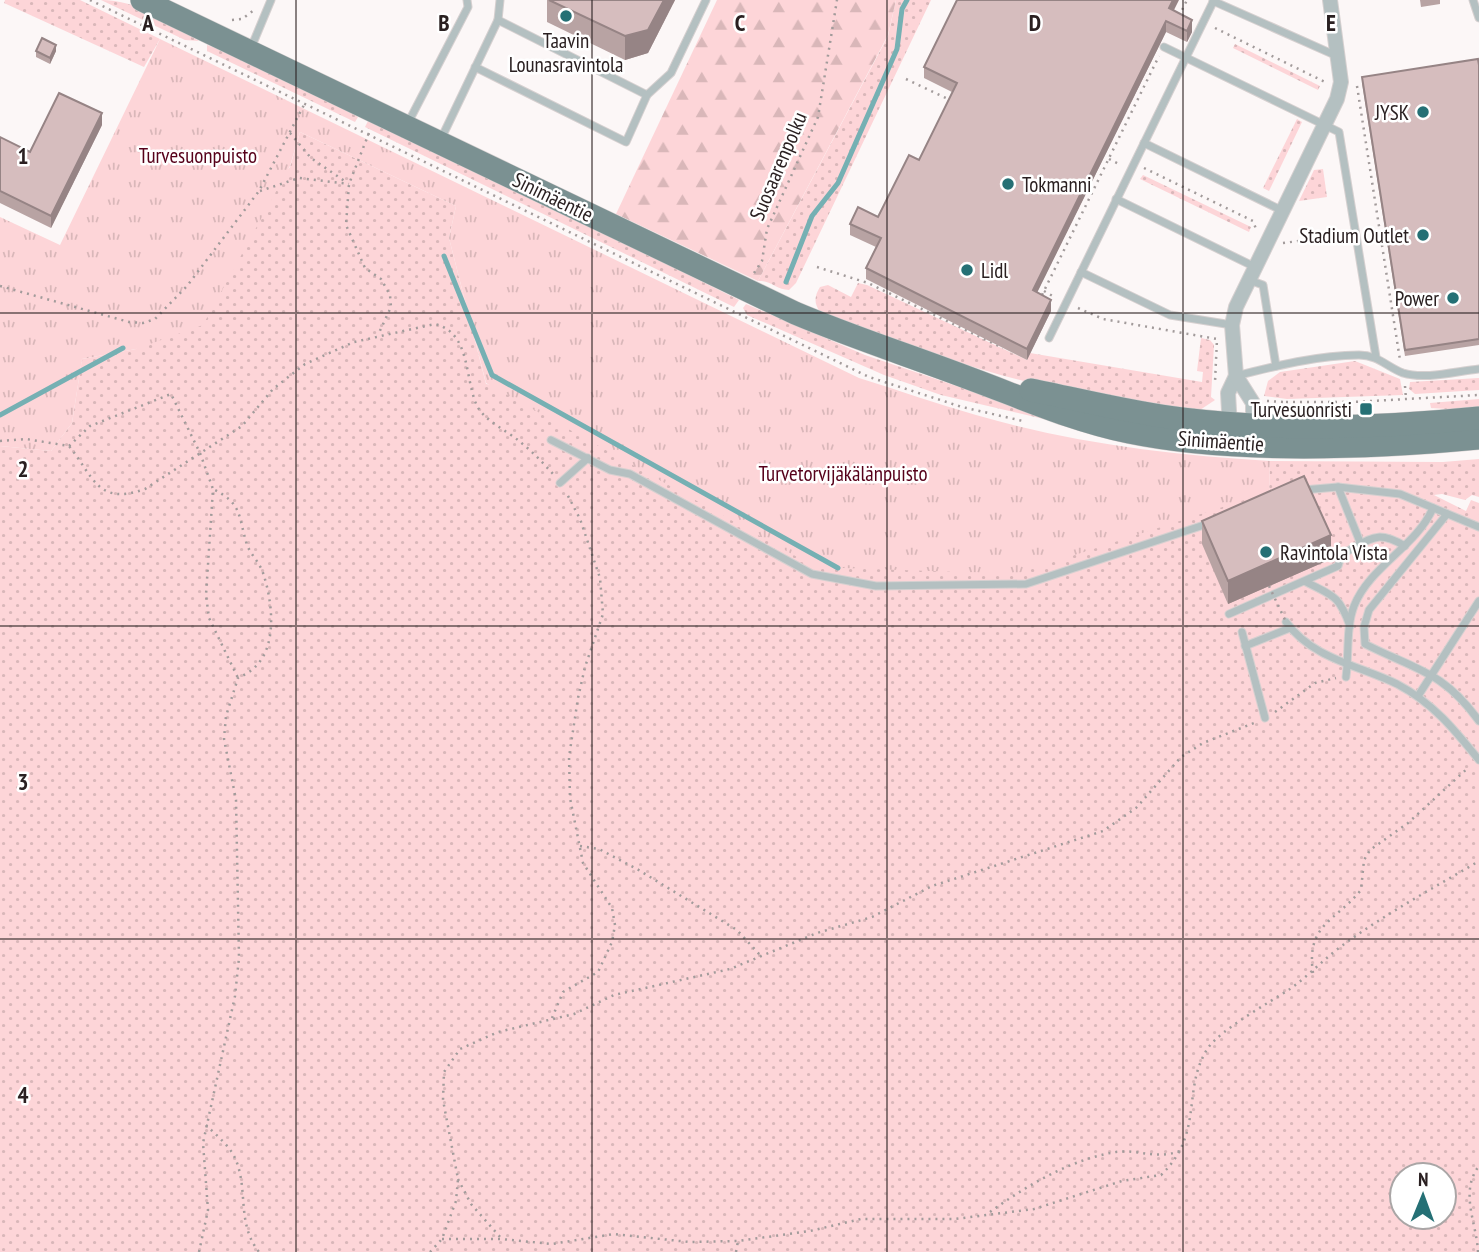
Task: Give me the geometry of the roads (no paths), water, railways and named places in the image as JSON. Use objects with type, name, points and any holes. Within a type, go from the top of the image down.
[{"type":"main road","name":"Sinimäentie","points":[[142,0],[249,52],[374,123],[407,127],[795,313],[881,348],[972,379],[1061,414],[1128,432],[1232,434],[1335,445],[1479,438]]},
{"type":"main road","name":"Sinimäentie","points":[[1232,434],[1253,425],[1380,426],[1479,418]]},
{"type":"street","points":[[1232,434],[1227,400],[1236,376],[1232,325],[1236,307],[1325,125],[1341,82],[1330,0]]},
{"type":"street","points":[[1236,376],[1252,403],[1253,425]]},
{"type":"lane","points":[[249,52],[271,0]]},
{"type":"lane","points":[[407,127],[468,7],[467,0]]},
{"type":"lane","points":[[439,142],[498,20],[500,0]]},
{"type":"lane","points":[[475,67],[626,142],[647,95],[671,73],[706,0]]},
{"type":"lane","points":[[1473,0],[1479,18]]},
{"type":"lane","points":[[1049,338],[1214,1],[1338,56]]},
{"type":"lane","points":[[498,20],[647,95]]},
{"type":"lane","points":[[1164,47],[1339,132],[1376,357]]},
{"type":"lane","points":[[1144,143],[1283,211]]},
{"type":"lane","points":[[1116,199],[1252,273],[1263,285],[1276,366]]},
{"type":"lane","points":[[1081,271],[1170,315],[1232,325]]},
{"type":"lane","points":[[1236,376],[1276,366],[1359,355],[1376,357],[1402,373],[1415,375],[1479,369]]},
{"type":"lane","points":[[551,440],[610,470],[630,474],[812,574],[876,586],[1026,584],[1221,519]]},
{"type":"lane","points":[[561,483],[588,458]]},
{"type":"lane","points":[[1338,487],[1360,542]]},
{"type":"lane","points":[[1293,494],[1305,489],[1338,487],[1401,495],[1479,527]]},
{"type":"lane","points":[[1346,677],[1353,607],[1362,592],[1405,546],[1433,508]]},
{"type":"lane","points":[[1447,514],[1368,610],[1364,627],[1365,644],[1432,673],[1457,693],[1479,721]]},
{"type":"lane","points":[[1229,614],[1338,566],[1342,554],[1379,536],[1388,535],[1405,546]]},
{"type":"lane","points":[[1306,582],[1333,594],[1342,603],[1350,626]]},
{"type":"lane","points":[[1418,696],[1479,601]]},
{"type":"lane","points":[[1245,646],[1288,625],[1318,652],[1418,696],[1448,721],[1479,760]]},
{"type":"lane","points":[[1242,632],[1265,718]]},
{"type":"waterway","points":[[786,282],[812,216],[838,183],[897,49],[902,9],[907,0]]},
{"type":"waterway","points":[[444,256],[492,375],[838,568]]},
{"type":"waterway","points":[[0,415],[123,348]]},
{"type":"place","name":"Taavin Lounasravintola","points":[[566,16]]},
{"type":"place","name":"JYSK","points":[[1423,112]]},
{"type":"place","name":"Tokmanni","points":[[1008,184]]},
{"type":"place","name":"Stadium Outlet","points":[[1423,235]]},
{"type":"place","name":"Lidl","points":[[967,270]]},
{"type":"place","name":"Power","points":[[1453,298]]},
{"type":"place","name":"Turvesuonristi","points":[[1366,409]]},
{"type":"place","name":"Ravintola Vista","points":[[1266,552]]},
{"type":"park label","name":"Turvesuonpuisto","points":[[198,155]]},
{"type":"park label","name":"Turvetorvijäkälänpuisto","points":[[843,473]]}]
